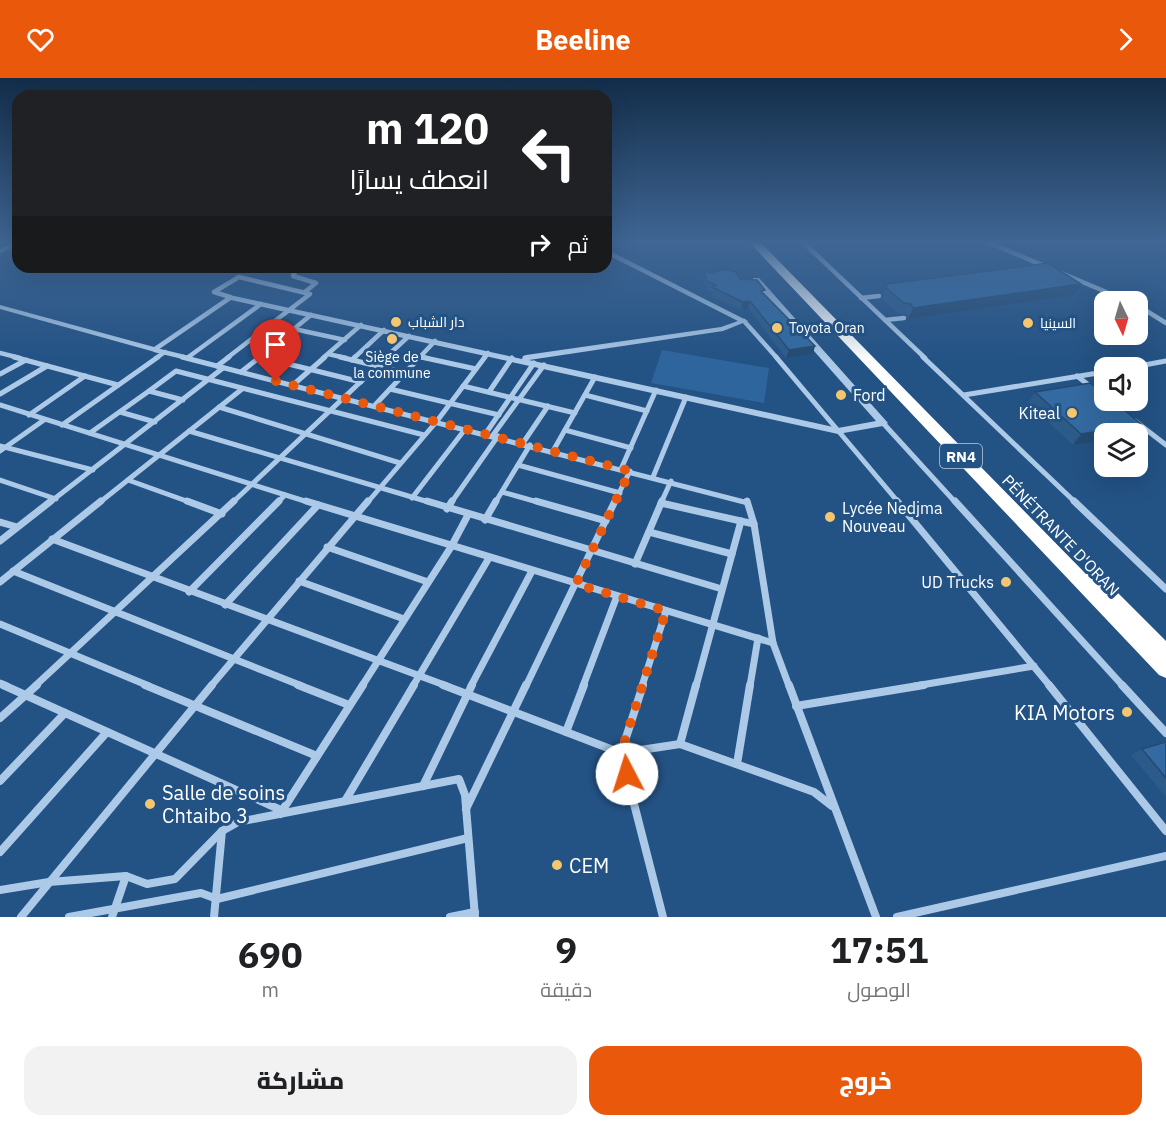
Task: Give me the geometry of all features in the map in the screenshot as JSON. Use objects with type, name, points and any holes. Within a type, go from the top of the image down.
[{"type":"highway","name":"PÉNÉTRANTE D'ORAN","points":[[793,282],[1166,669]]},
{"type":"highway","name":"PÉNÉTRANTE D'ORAN","points":[[802,282],[1166,653]]},
{"type":"street","points":[[230,282],[214,292],[838,431],[883,423]]},
{"type":"street","points":[[264,282],[306,291]]},
{"type":"street","points":[[306,291],[316,282]]},
{"type":"street","points":[[667,282],[744,321],[759,335],[1034,666],[1166,831]]},
{"type":"street","points":[[758,282],[1166,733]]},
{"type":"street","points":[[845,282],[1166,589]]},
{"type":"street","points":[[1083,282],[1104,291]]},
{"type":"street","points":[[0,540],[128,444],[208,380],[255,336],[309,295],[306,291]]},
{"type":"street","points":[[861,298],[879,296]]},
{"type":"street","points":[[155,350],[230,297]]},
{"type":"street","points":[[187,358],[261,304]]},
{"type":"street","points":[[0,307],[220,367],[495,435],[747,501],[754,524],[773,643],[876,917]]},
{"type":"street","points":[[1148,312],[1166,323]]},
{"type":"street","points":[[241,372],[311,315]]},
{"type":"street","points":[[885,320],[904,318]]},
{"type":"street","points":[[489,392],[514,359],[723,329],[744,321]]},
{"type":"street","points":[[293,385],[361,326]]},
{"type":"street","points":[[294,329],[345,339]]},
{"type":"street","points":[[351,360],[384,330]]},
{"type":"street","points":[[255,336],[278,342]]},
{"type":"street","points":[[0,718],[222,514],[409,336]]},
{"type":"street","points":[[375,405],[435,341]]},
{"type":"street","points":[[62,425],[165,352]]},
{"type":"street","points":[[21,917],[153,754],[353,516],[437,421],[488,353]]},
{"type":"street","points":[[1,354],[118,386]]},
{"type":"street","points":[[328,354],[406,373]]},
{"type":"street","points":[[260,357],[361,382]]},
{"type":"street","points":[[421,357],[476,369]]},
{"type":"street","points":[[0,374],[26,360]]},
{"type":"street","points":[[1148,364],[1166,361]]},
{"type":"street","points":[[486,433],[534,363]]},
{"type":"street","points":[[447,509],[544,365]]},
{"type":"street","points":[[0,394],[47,366]]},
{"type":"street","points":[[90,433],[176,371],[424,435]]},
{"type":"street","points":[[964,395],[1094,373]]},
{"type":"street","points":[[29,415],[85,376]]},
{"type":"street","points":[[1077,376],[1094,389]]},
{"type":"street","points":[[553,451],[595,377]]},
{"type":"street","points":[[463,386],[575,412]]},
{"type":"street","points":[[0,582],[242,389]]},
{"type":"street","points":[[390,389],[499,414]]},
{"type":"street","points":[[149,390],[183,400]]},
{"type":"street","points":[[621,469],[656,390]]},
{"type":"street","points":[[585,395],[647,411]]},
{"type":"street","points":[[653,477],[686,397]]},
{"type":"street","points":[[0,405],[451,547],[773,643]]},
{"type":"street","points":[[486,520],[518,465],[548,406]]},
{"type":"street","points":[[219,407],[400,463]]},
{"type":"street","points":[[120,412],[155,422]]},
{"type":"street","points":[[1125,413],[1166,445]]},
{"type":"street","points":[[2,448],[44,420]]},
{"type":"street","points":[[412,498],[466,428]]},
{"type":"street","points":[[565,430],[631,448]]},
{"type":"street","points":[[189,431],[722,590]]},
{"type":"street","points":[[2,448],[93,470]]},
{"type":"street","points":[[518,465],[620,493]]},
{"type":"street","points":[[466,810],[630,471]]},
{"type":"street","points":[[0,480],[56,499]]},
{"type":"street","points":[[128,480],[222,514]]},
{"type":"street","points":[[635,564],[671,482]]},
{"type":"street","points":[[502,492],[606,522]]},
{"type":"street","points":[[189,592],[285,495]]},
{"type":"street","points":[[662,503],[754,524]]},
{"type":"street","points":[[225,605],[318,505]]},
{"type":"street","points":[[281,812],[451,547],[468,515]]},
{"type":"street","points":[[680,744],[741,521]]},
{"type":"street","points":[[0,522],[17,527]]},
{"type":"street","points":[[649,532],[732,554]]},
{"type":"street","points":[[52,539],[621,753],[680,744],[814,792],[833,806]]},
{"type":"street","points":[[327,547],[428,582]]},
{"type":"street","points":[[345,801],[489,558]]},
{"type":"street","points":[[13,571],[114,614],[349,705]]},
{"type":"street","points":[[423,786],[467,694],[532,571]]},
{"type":"street","points":[[299,581],[404,619]]},
{"type":"street","points":[[567,732],[617,596]]},
{"type":"street","points":[[663,917],[621,753],[666,611]]},
{"type":"street","points":[[0,624],[316,756]]},
{"type":"street","points":[[736,764],[758,638]]},
{"type":"street","points":[[796,706],[1034,666]]},
{"type":"street","points":[[0,683],[281,812]]},
{"type":"street","points":[[0,781],[64,713]]},
{"type":"street","points":[[0,852],[107,732]]},
{"type":"street","points":[[0,890],[49,882],[126,876],[147,884],[175,879],[222,831],[238,822],[459,779],[465,795],[475,914],[450,917]]},
{"type":"street","points":[[214,917],[222,831]]},
{"type":"street","points":[[69,917],[113,913],[201,893],[217,899],[468,838]]},
{"type":"street","points":[[897,917],[1166,856]]},
{"type":"street","points":[[113,913],[126,876]]},
{"type":"shaded area","points":[[662,350],[769,368],[764,403],[651,383]]},
{"type":"building","points":[[710,282],[759,282],[765,290],[761,291],[815,346],[789,350],[750,301],[743,302],[712,287],[716,285]]},
{"type":"building","points":[[1078,282],[1081,284],[913,308],[911,304],[904,303],[886,288],[887,284]]},
{"type":"building","points":[[1090,383],[1094,386],[1094,411],[1125,411],[1140,423],[1094,423],[1094,432],[1081,434],[1035,392]]},
{"type":"building","points":[[1166,742],[1166,778],[1142,749]]},
{"type":"place","name":"دار الشباب","points":[[396,322]]},
{"type":"place","name":"السينيا","points":[[1028,323]]},
{"type":"place","name":"Toyota Oran","points":[[777,328]]},
{"type":"place","name":"Siège de la commune","points":[[392,339]]},
{"type":"place","name":"Ford","points":[[841,395]]},
{"type":"place","name":"Kiteal","points":[[1072,413]]},
{"type":"place","name":"Lycée Nedjma Nouveau","points":[[830,517]]},
{"type":"place","name":"UD Trucks","points":[[1006,582]]},
{"type":"place","name":"KIA Motors","points":[[1127,712]]},
{"type":"place","name":"Salle de soins Chtaibo 3","points":[[150,804]]},
{"type":"place","name":"CEM","points":[[557,865]]},
{"type":"route","points":[[276,381],[630,471],[576,584],[666,611],[621,753],[627,774]]}]
